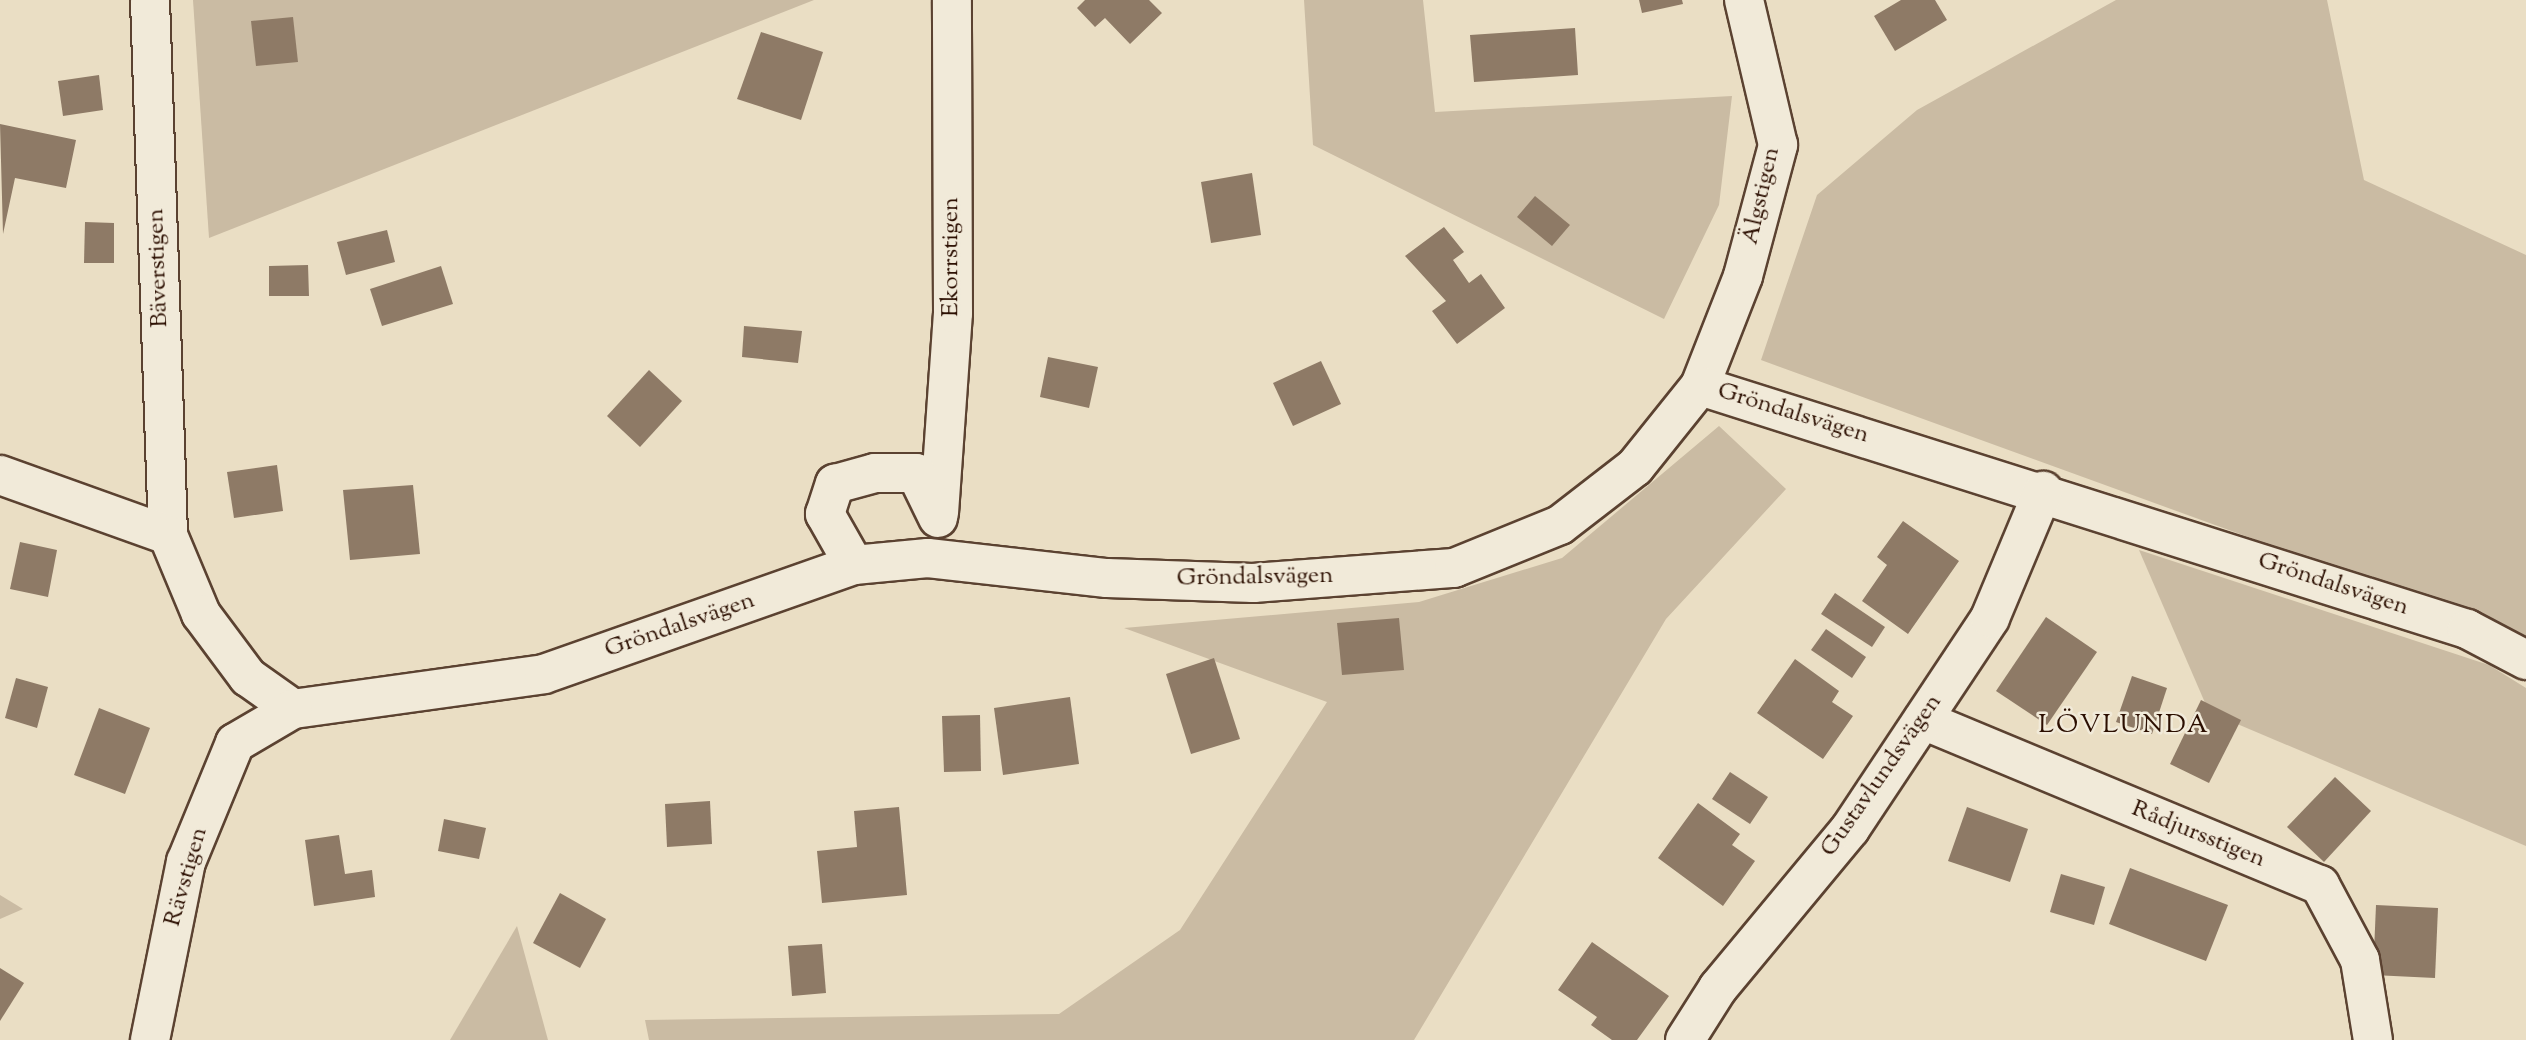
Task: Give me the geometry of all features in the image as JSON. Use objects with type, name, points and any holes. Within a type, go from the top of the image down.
[{"type":"street","name":"Bäverstigen","points":[[150,0],[168,535]]},
{"type":"street","name":"Ekorrstigen","points":[[928,558],[939,513],[953,313],[953,0]]},
{"type":"street","name":"Älgstigen","points":[[1700,386],[1743,276],[1777,145],[1744,0]]},
{"type":"street","name":"Gröndalsvägen","points":[[293,709],[544,674],[854,565],[928,558],[1107,578],[1253,583],[1454,568],[1560,525],[1635,467],[1700,386],[2043,491],[2468,629],[2526,660]]},
{"type":"street","points":[[854,565],[825,514],[835,484],[876,473],[916,473],[939,513]]},
{"type":"street","points":[[0,475],[168,535],[201,614],[248,677],[293,709]]},
{"type":"street","name":"Gustavlundsvägen","points":[[1685,1040],[1718,988],[1850,829],[1990,618],[2043,491]]},
{"type":"street","name":"Rävstigen","points":[[150,1040],[186,862],[235,743],[293,709]]},
{"type":"street","name":"Rådjursstigen","points":[[1923,720],[2320,885],[2360,960],[2373,1040]]},
{"type":"shaded area","points":[[193,0],[814,0],[209,238]]},
{"type":"shaded area","points":[[1304,0],[1423,0],[1435,112],[1732,96],[1719,205],[1664,319],[1313,145]]},
{"type":"shaded area","points":[[2116,0],[2327,0],[2364,180],[2526,255],[2526,638],[1761,360],[1817,195],[1917,110]]},
{"type":"shaded area","points":[[1719,426],[1786,489],[1666,619],[1414,1040],[649,1040],[645,1020],[1059,1014],[1180,930],[1327,702],[1124,628],[1419,602],[1562,558]]},
{"type":"shaded area","points":[[2139,550],[2489,665],[2526,688],[2526,846],[2209,712]]},
{"type":"shaded area","points":[[0,895],[23,909],[0,919]]},
{"type":"shaded area","points":[[517,926],[548,1040],[450,1040]]},
{"type":"building","points":[[1085,0],[1149,0],[1162,13],[1130,44],[1105,18],[1095,27],[1077,8]]},
{"type":"building","points":[[1639,0],[1682,0],[1683,4],[1642,13]]},
{"type":"building","points":[[1901,0],[1935,0],[1947,20],[1895,51],[1874,16]]},
{"type":"building","points":[[293,17],[298,62],[256,66],[251,21]]},
{"type":"building","points":[[1575,28],[1578,75],[1474,82],[1470,35]]},
{"type":"building","points":[[761,32],[823,52],[801,120],[737,99]]},
{"type":"building","points":[[99,75],[103,110],[63,116],[58,81]]},
{"type":"building","points":[[0,124],[76,140],[66,188],[15,178],[3,234]]},
{"type":"building","points":[[1252,173],[1261,235],[1211,243],[1201,182]]},
{"type":"building","points":[[1535,196],[1570,225],[1552,246],[1517,217]]},
{"type":"building","points":[[85,222],[114,223],[114,263],[84,263]]},
{"type":"building","points":[[1444,227],[1464,252],[1453,260],[1469,283],[1481,274],[1505,308],[1457,344],[1432,311],[1446,301],[1405,256]]},
{"type":"building","points":[[387,230],[395,262],[346,275],[337,242]]},
{"type":"building","points":[[308,265],[309,296],[269,296],[269,266]]},
{"type":"building","points":[[441,266],[453,304],[382,326],[370,289]]},
{"type":"building","points":[[744,326],[802,331],[798,363],[742,357]]},
{"type":"building","points":[[1048,357],[1098,367],[1089,408],[1040,397]]},
{"type":"building","points":[[1321,361],[1341,404],[1293,426],[1273,383]]},
{"type":"building","points":[[649,370],[682,401],[640,447],[607,416]]},
{"type":"building","points":[[277,465],[283,511],[234,518],[227,472]]},
{"type":"building","points":[[413,485],[420,554],[350,560],[343,490]]},
{"type":"building","points":[[1903,521],[1959,561],[1908,634],[1862,601],[1887,565],[1877,557]]},
{"type":"building","points":[[20,542],[57,550],[48,597],[10,589]]},
{"type":"building","points":[[1835,593],[1885,627],[1872,647],[1821,614]]},
{"type":"building","points":[[2046,617],[2097,652],[2047,725],[1996,691]]},
{"type":"building","points":[[1399,618],[1404,670],[1342,675],[1337,623]]},
{"type":"building","points":[[1826,629],[1866,657],[1852,678],[1811,650]]},
{"type":"building","points":[[1214,658],[1240,739],[1191,754],[1166,674]]},
{"type":"building","points":[[1795,659],[1839,691],[1832,702],[1853,716],[1823,759],[1757,713]]},
{"type":"building","points":[[2132,676],[2167,688],[2152,734],[2116,722]]},
{"type":"building","points":[[16,678],[48,687],[37,728],[5,718]]},
{"type":"building","points":[[1070,697],[1079,764],[1003,775],[994,708]]},
{"type":"building","points":[[2201,700],[2241,720],[2209,783],[2170,764]]},
{"type":"building","points":[[99,708],[150,728],[125,794],[74,775]]},
{"type":"building","points":[[980,715],[981,771],[944,772],[942,716]]},
{"type":"building","points":[[1730,772],[1768,797],[1750,824],[1712,799]]},
{"type":"building","points":[[2335,777],[2371,811],[2324,862],[2287,827]]},
{"type":"building","points":[[710,801],[712,844],[667,847],[665,804]]},
{"type":"building","points":[[1698,803],[1740,834],[1732,845],[1755,861],[1723,906],[1658,858]]},
{"type":"building","points":[[899,807],[907,895],[822,903],[817,851],[857,847],[854,811]]},
{"type":"building","points":[[1967,807],[2028,829],[2010,882],[1948,861]]},
{"type":"building","points":[[444,819],[486,828],[479,859],[438,851]]},
{"type":"building","points":[[339,835],[345,874],[372,870],[375,897],[314,906],[305,840]]},
{"type":"building","points":[[2130,868],[2228,905],[2206,961],[2109,924]]},
{"type":"building","points":[[2061,874],[2105,887],[2094,925],[2050,912]]},
{"type":"building","points":[[560,893],[606,919],[580,968],[533,943]]},
{"type":"building","points":[[2376,905],[2438,908],[2435,978],[2373,975]]},
{"type":"building","points":[[1592,942],[1669,996],[1637,1040],[1612,1040],[1591,1025],[1597,1017],[1558,990]]},
{"type":"building","points":[[822,944],[826,993],[792,996],[788,946]]},
{"type":"building","points":[[0,968],[24,983],[0,1021]]},
{"type":"district","name":"LÖVLUNDA","points":[[2124,726]]}]
